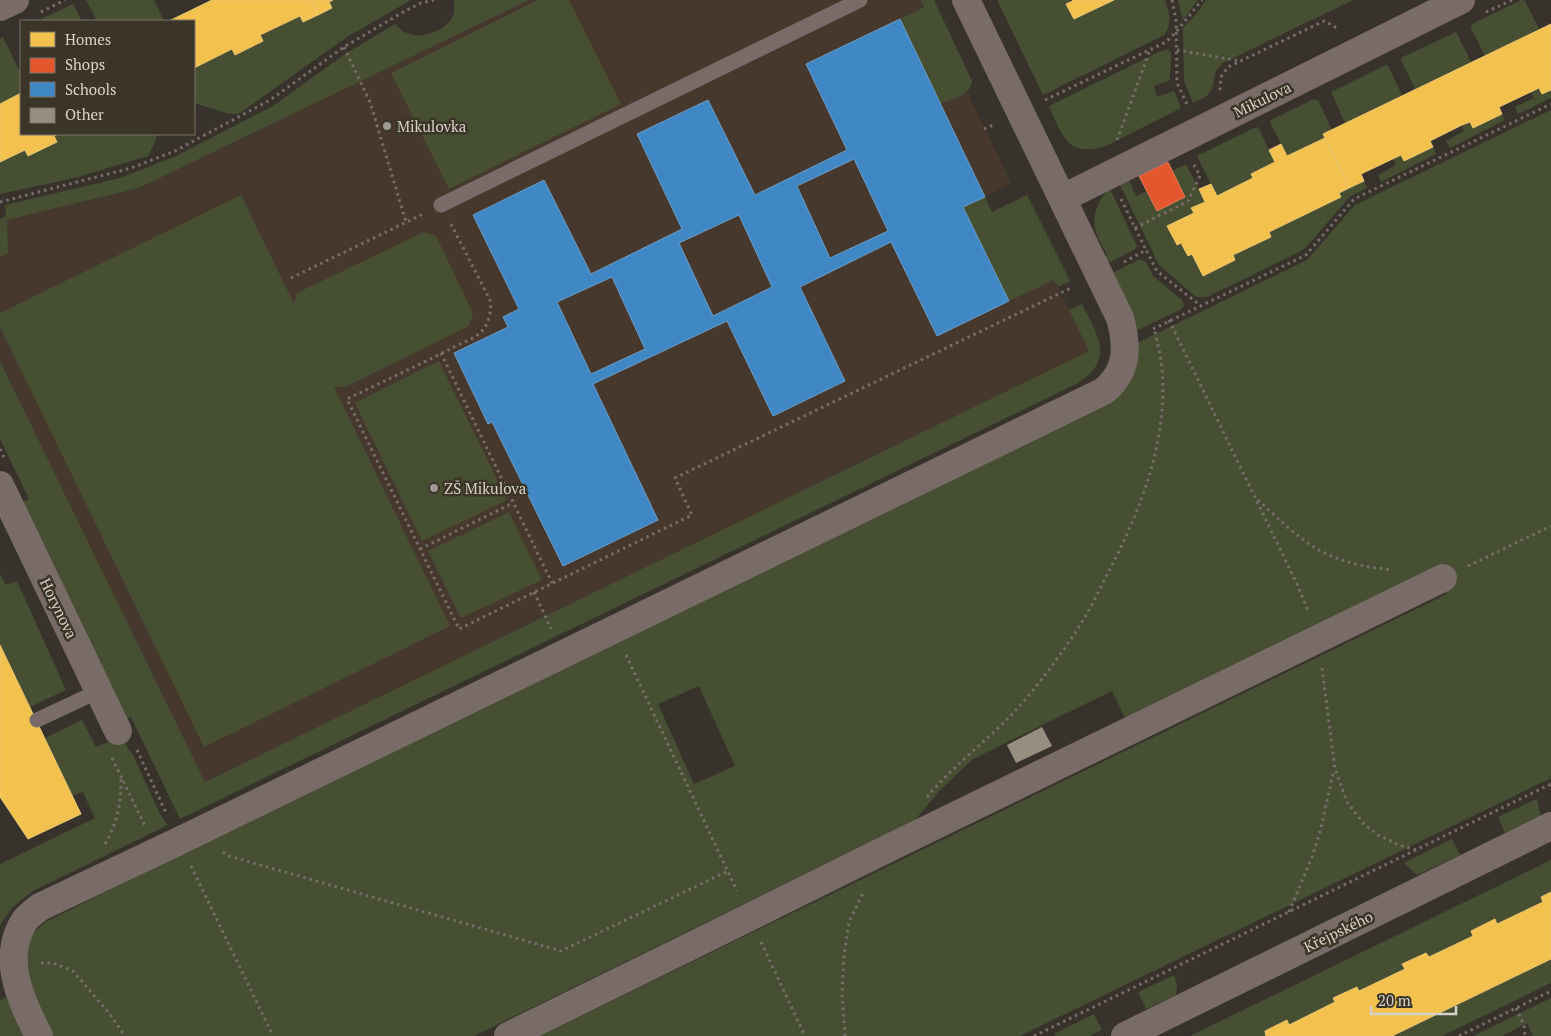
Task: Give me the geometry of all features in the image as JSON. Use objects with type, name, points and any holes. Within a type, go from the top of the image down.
[{"type":"street","points":[[0,7],[15,0]]},
{"type":"street","points":[[39,1036],[14,984],[10,972],[10,960],[11,946],[17,931],[25,920],[40,907],[190,836],[1104,391],[1118,378],[1126,350],[1120,318],[1089,280],[1063,198],[966,0]]},
{"type":"street","name":"Mikulova","points":[[1063,198],[1461,0]]},
{"type":"street","name":"Horynova","points":[[0,485],[118,731]]},
{"type":"street","points":[[508,1036],[902,842],[1318,641],[1443,578]]},
{"type":"street","name":"Křejpského","points":[[1125,1036],[1551,826]]},
{"type":"lane","points":[[441,205],[860,0]]},
{"type":"lane","points":[[36,720],[99,691]]},
{"type":"path","points":[[0,202],[131,168],[175,151],[270,100],[344,46],[405,11],[434,0]]},
{"type":"path","points":[[1172,0],[1176,20],[1177,83],[1190,111]]},
{"type":"path","points":[[984,129],[1166,42],[1202,0]]},
{"type":"path","points":[[344,46],[370,102],[406,222]]},
{"type":"path","points":[[1116,144],[1151,49]]},
{"type":"path","points":[[1177,50],[1240,61]]},
{"type":"path","points":[[1416,850],[1389,841],[1378,835],[1364,824],[1347,802],[1335,769],[1318,641],[1307,608],[1170,320],[1306,255],[1354,199],[1551,104]]},
{"type":"path","points":[[1109,174],[1157,271],[1201,306]]},
{"type":"path","points":[[1135,228],[1188,202],[1200,176]]},
{"type":"path","points":[[291,278],[441,205],[491,302],[488,320],[484,329],[478,334],[347,399],[459,629],[692,515],[675,478],[1089,280],[1146,250]]},
{"type":"path","points":[[922,803],[938,784],[994,734],[1024,701],[1083,621],[1116,556],[1141,502],[1152,468],[1158,437],[1163,390],[1162,368],[1154,328]]},
{"type":"path","points":[[441,353],[552,584]]},
{"type":"path","points":[[1256,499],[1310,544],[1328,555],[1364,567],[1401,571]]},
{"type":"path","points":[[420,549],[513,503]]},
{"type":"path","points":[[1443,578],[1551,526]]},
{"type":"path","points":[[534,592],[563,654]]},
{"type":"path","points":[[614,629],[805,1036]]},
{"type":"path","points":[[138,753],[190,836],[273,1036]]},
{"type":"path","points":[[1289,912],[1315,848],[1327,807],[1335,769]]},
{"type":"path","points":[[104,845],[112,833],[119,814],[121,777]]},
{"type":"path","points":[[1034,1036],[1551,784]]},
{"type":"path","points":[[190,836],[228,856],[561,951],[728,872]]},
{"type":"path","points":[[845,1036],[842,995],[844,954],[849,922],[866,886]]},
{"type":"path","points":[[10,960],[38,964],[53,963],[73,971],[109,1013],[125,1036]]},
{"type":"path","points":[[1459,1036],[1551,991]]},
{"type":"path","points":[[1516,1008],[1524,1025],[1524,1036]]},
{"type":"shaded area","name":"ZŠ Mikulova","points":[[529,0],[921,0],[925,6],[900,19],[941,104],[967,92],[1011,183],[964,207],[1009,301],[1054,279],[1089,351],[205,782],[0,361],[0,257],[8,253],[7,220],[139,188]]},
{"type":"green space","points":[[86,0],[154,0],[164,20],[96,20]]},
{"type":"green space","points":[[333,0],[411,0],[347,37],[240,113],[230,114],[195,103],[195,67],[232,49],[235,55],[263,41],[260,35],[300,16],[332,8],[329,2]]},
{"type":"green space","points":[[454,0],[529,0],[139,188],[7,220],[8,253],[0,257],[0,219],[6,216],[5,205],[120,178],[176,156],[273,106],[345,54],[395,24],[404,32],[417,35],[424,35],[438,30],[449,22],[453,16]]},
{"type":"green space","points":[[538,0],[569,0],[621,104],[449,189],[391,73]]},
{"type":"green space","points":[[921,0],[934,0],[972,81],[971,86],[965,93],[940,104],[900,19],[924,7]]},
{"type":"green space","points":[[997,0],[1072,0],[1067,4],[1074,19],[1114,0],[1165,0],[1169,13],[1169,27],[1164,35],[1043,95]]},
{"type":"green space","points":[[1178,0],[1198,0],[1183,20]]},
{"type":"green space","points":[[1206,0],[1353,0],[1223,63],[1216,70],[1212,89],[1207,96],[1193,103],[1184,81],[1183,28]]},
{"type":"green space","points":[[1521,0],[1525,1],[1539,29],[1485,56],[1471,28],[1472,24]]},
{"type":"green space","points":[[73,4],[81,20],[39,20]]},
{"type":"green space","points":[[1456,32],[1471,62],[1415,89],[1401,58]]},
{"type":"green space","points":[[3,37],[20,72],[20,94],[0,104],[0,39]]},
{"type":"green space","points":[[1168,49],[1171,53],[1170,80],[1154,86],[1157,97],[1174,91],[1181,108],[1106,146],[1083,149],[1075,147],[1068,142],[1058,127],[1049,106]]},
{"type":"green space","points":[[1386,65],[1402,95],[1345,123],[1331,92]]},
{"type":"green space","points":[[1539,88],[1542,94],[1551,90],[1551,98],[1518,114],[1515,107],[1534,98],[1531,92]]},
{"type":"green space","points":[[1314,99],[1318,100],[1332,130],[1323,134],[1325,138],[1287,156],[1270,122]]},
{"type":"green space","points":[[1551,110],[1551,778],[1020,1036],[540,1036],[1447,594],[1433,568],[1125,718],[1112,691],[973,759],[940,790],[915,820],[474,1036],[53,1036],[26,981],[27,944],[34,932],[44,923],[184,852],[1096,410],[1137,343],[1307,260],[1355,205]],"holes":[[[699,686],[735,766],[694,784],[658,704]]]},
{"type":"green space","points":[[1502,114],[1505,120],[1450,148],[1446,141],[1464,131],[1462,125],[1470,122],[1473,128]]},
{"type":"green space","points":[[1258,127],[1275,162],[1251,174],[1253,178],[1217,196],[1197,156]]},
{"type":"green space","points":[[56,135],[156,135],[156,140],[148,156],[74,178],[0,194],[0,162]]},
{"type":"green space","points":[[1433,147],[1436,154],[1381,182],[1378,175],[1396,165],[1393,159],[1401,155],[1404,161]]},
{"type":"green space","points":[[1186,164],[1205,202],[1191,209],[1194,213],[1167,226],[1176,245],[1181,243],[1188,256],[1192,254],[1203,275],[1235,260],[1233,255],[1271,237],[1269,232],[1341,197],[1339,193],[1364,181],[1367,188],[1351,196],[1301,251],[1207,297],[1196,297],[1159,265],[1120,185],[1129,180],[1136,196],[1147,191],[1157,211],[1185,197],[1172,171]]},
{"type":"green space","points":[[1110,189],[1137,246],[1135,249],[1105,265],[1102,258],[1107,255],[1098,237],[1094,219],[1100,200]]},
{"type":"green space","points":[[241,195],[294,304],[297,293],[424,232],[436,236],[473,313],[469,326],[345,387],[334,387],[450,626],[204,747],[0,327],[0,313]]},
{"type":"green space","points":[[1027,195],[1070,281],[1058,287],[1054,280],[1009,301],[963,207],[985,197],[992,212]]},
{"type":"green space","points":[[1138,260],[1146,262],[1153,276],[1182,300],[1184,305],[1180,310],[1134,332],[1109,275]]},
{"type":"green space","points":[[1082,304],[1098,337],[1100,357],[1096,366],[1088,375],[1076,384],[180,819],[131,717],[126,719],[23,502],[29,499],[0,439],[0,361],[205,782],[1089,351],[1069,310]]},
{"type":"green space","points":[[439,361],[507,500],[422,541],[355,403]]},
{"type":"green space","points":[[509,512],[542,580],[461,618],[428,551]]},
{"type":"green space","points":[[0,574],[6,585],[17,581],[66,690],[30,707],[0,645]]},
{"type":"green space","points":[[82,720],[96,747],[120,737],[133,755],[160,814],[168,825],[33,891],[13,907],[0,925],[0,864],[95,818],[83,792],[72,796],[45,738]]},
{"type":"green space","points":[[1537,799],[1541,817],[1505,833],[1498,817]]},
{"type":"green space","points":[[1452,839],[1460,855],[1417,875],[1404,863]]},
{"type":"green space","points":[[1551,860],[1551,892],[1541,897],[1543,902],[1497,924],[1495,919],[1473,936],[1429,957],[1426,953],[1402,964],[1405,969],[1359,991],[1357,987],[1333,997],[1335,1002],[1289,1025],[1287,1020],[1265,1031],[1266,1036],[1190,1036]]},
{"type":"green space","points":[[1551,959],[1551,983],[1442,1036],[1392,1036]]},
{"type":"green space","points":[[1174,975],[1177,984],[1176,995],[1146,1009],[1138,992]]},
{"type":"green space","points":[[6,997],[24,1036],[0,1036],[0,1000]]},
{"type":"green space","points":[[1551,998],[1551,1036],[1533,1036],[1527,1023],[1502,1036],[1473,1036]]},
{"type":"green space","points":[[1094,1014],[1102,1030],[1089,1036],[1056,1036],[1054,1034]]},
{"type":"building: Homes","points":[[212,0],[311,0],[318,15],[303,22],[300,16],[260,35],[263,41],[235,55],[232,49],[195,68],[195,20],[171,20]]},
{"type":"building: Homes","points":[[311,0],[333,0],[329,2],[332,8],[318,15]]},
{"type":"building: Homes","points":[[1072,0],[1114,0],[1074,19],[1066,4]]},
{"type":"building: Homes","points":[[1551,24],[1551,90],[1542,94],[1539,88],[1499,107],[1502,114],[1473,128],[1470,122],[1462,125],[1430,141],[1433,147],[1404,161],[1401,155],[1361,174],[1364,181],[1349,188],[1323,134]]},
{"type":"building: Homes","points":[[20,94],[20,135],[56,135],[54,136],[57,142],[28,156],[25,150],[0,162],[0,104]]},
{"type":"building: Homes","points":[[1325,138],[1349,188],[1339,193],[1341,197],[1269,232],[1271,237],[1233,255],[1235,260],[1203,276],[1192,254],[1188,256],[1181,243],[1177,245],[1167,226],[1194,213],[1191,208],[1205,202],[1199,189],[1211,184],[1217,196],[1253,178],[1251,174],[1275,162],[1269,150],[1281,144],[1287,156]]},
{"type":"building: Homes","points":[[0,645],[81,814],[28,839],[0,797]]},
{"type":"building: Homes","points":[[1551,892],[1551,959],[1392,1036],[1266,1036],[1265,1031],[1287,1020],[1289,1025],[1335,1002],[1333,998],[1357,987],[1359,991],[1405,969],[1402,964],[1426,953],[1429,957],[1473,936],[1471,931],[1495,919],[1497,924],[1543,902],[1541,897]]},
{"type":"building: Shops","points":[[1168,162],[1185,197],[1157,211],[1139,176]]},
{"type":"building: Schools","points":[[900,19],[985,197],[963,207],[1009,301],[937,336],[891,242],[800,287],[845,381],[773,416],[727,321],[593,384],[658,520],[563,566],[492,422],[488,424],[454,353],[508,327],[503,317],[519,309],[473,215],[544,180],[591,274],[682,229],[637,134],[708,100],[755,195],[847,150],[806,64]],"holes":[[[854,159],[888,231],[830,258],[797,186]],[[739,215],[772,287],[713,316],[679,243]],[[612,277],[645,349],[591,374],[557,302]]]},
{"type":"building: Other","points":[[1042,727],[1052,746],[1016,763],[1007,745]]},
{"type":"place","name":"Mikulovka","points":[[387,126]]},
{"type":"place","name":"ZŠ Mikulova","points":[[434,488]]}]
